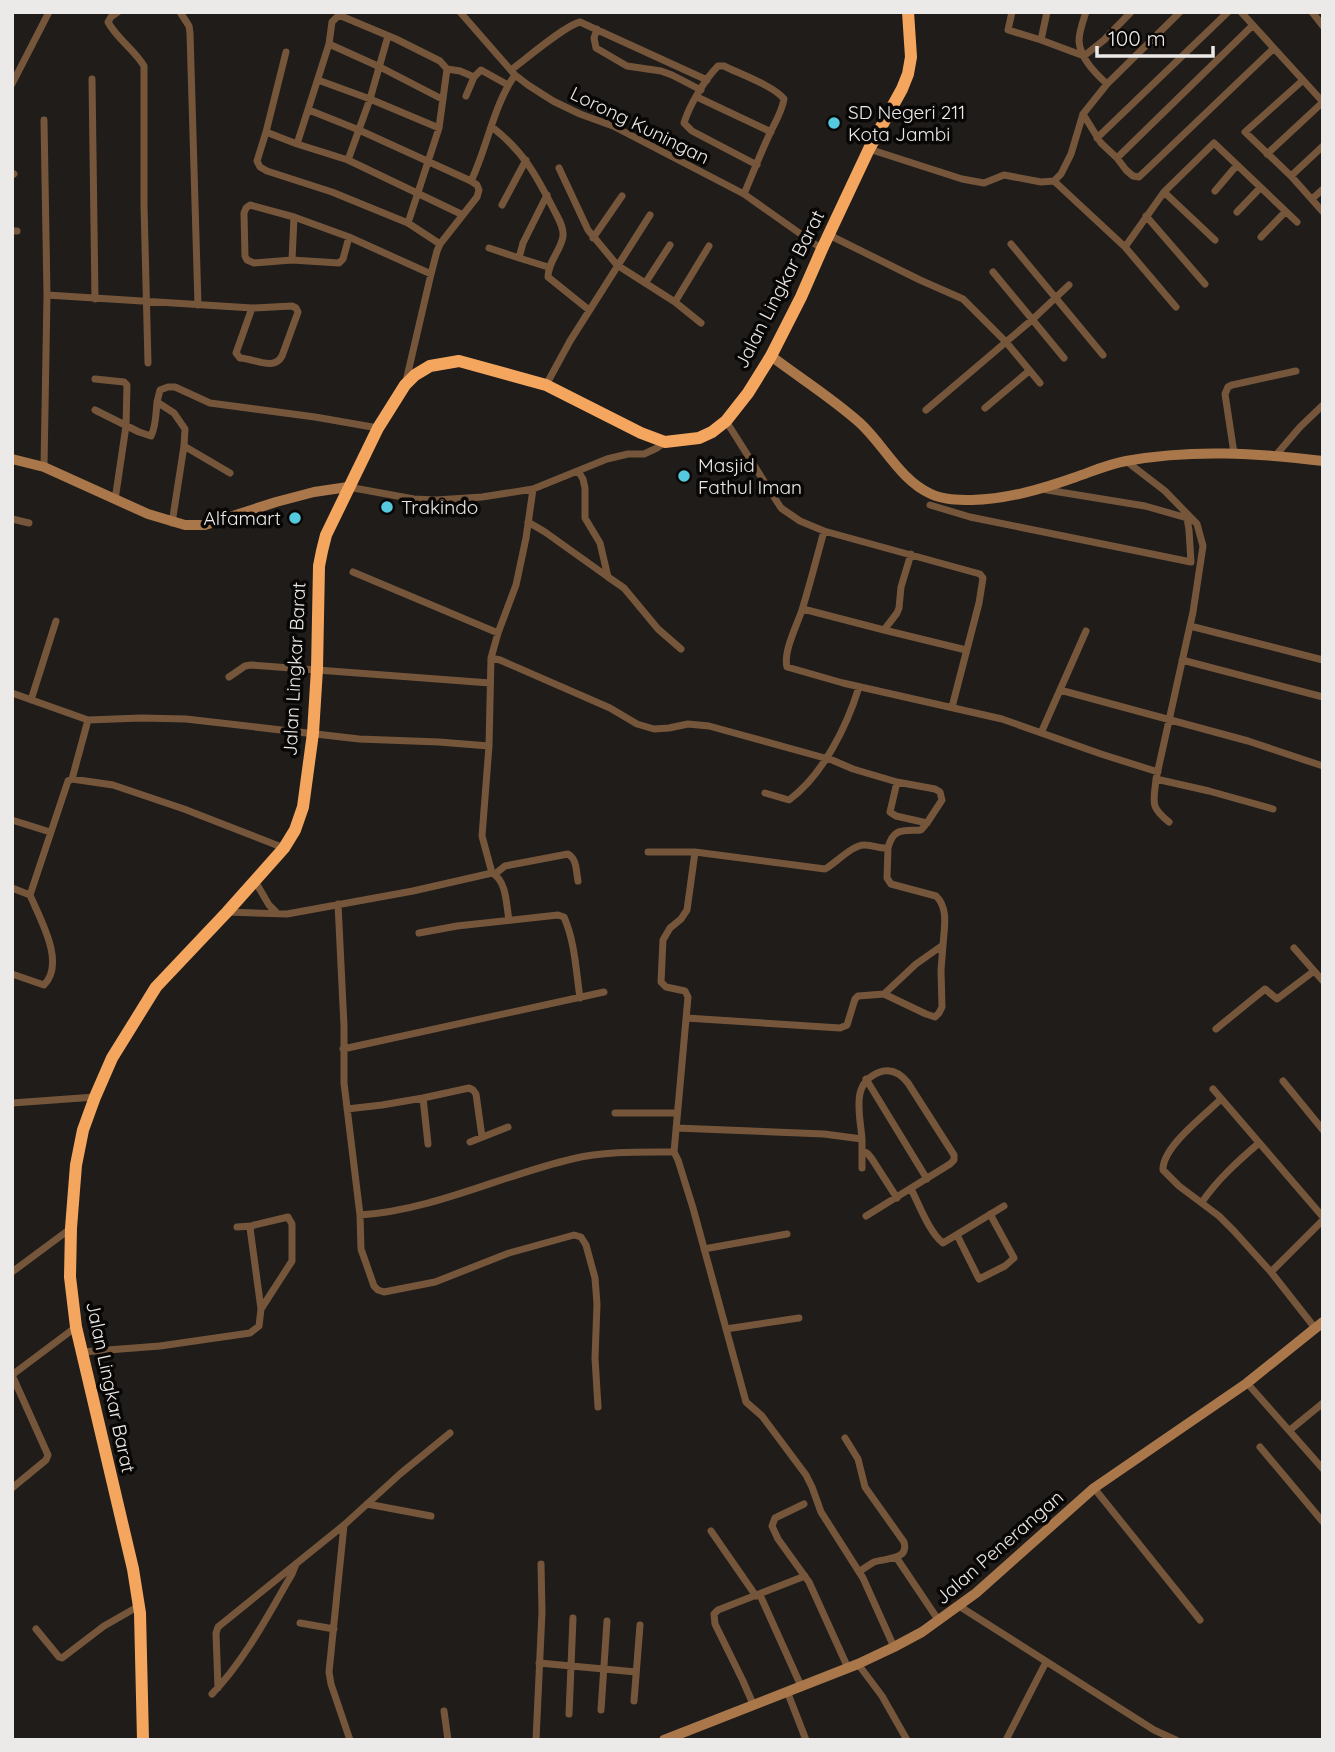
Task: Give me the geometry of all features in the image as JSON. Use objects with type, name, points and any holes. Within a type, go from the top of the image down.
[{"type":"highway","name":"Jalan Lingkar Barat","points":[[143,1740],[139,1606],[133,1569],[76,1327],[70,1277],[71,1228],[79,1147],[95,1097],[113,1058],[156,987],[255,881],[284,848],[295,830],[303,807],[313,733],[319,566],[326,535],[378,428],[405,385],[430,366],[459,361],[546,385],[665,442],[699,438],[726,421],[748,393],[771,356],[869,149],[902,89],[911,57],[908,12]]},
{"type":"street","points":[[12,84],[49,12]]},
{"type":"street","points":[[118,12],[108,22],[144,66],[148,363]]},
{"type":"street","points":[[180,12],[189,26],[190,33],[198,304]]},
{"type":"street","name":"Lorong Kuningan","points":[[460,12],[513,72],[528,85],[553,101],[613,126],[744,194],[822,249]]},
{"type":"street","points":[[1012,12],[1008,30],[1084,55]]},
{"type":"street","points":[[1041,40],[1047,12]]},
{"type":"street","points":[[1086,12],[1079,39],[1092,71],[1107,84]]},
{"type":"street","points":[[1084,55],[1104,40],[1131,12]]},
{"type":"street","points":[[869,149],[962,179],[984,183],[1004,175],[1041,182],[1054,181],[1061,174],[1071,154],[1083,114],[1107,84],[1180,12]]},
{"type":"street","points":[[1097,138],[1228,12]]},
{"type":"street","points":[[1241,12],[1323,102],[1267,154]]},
{"type":"street","points":[[1312,12],[1323,26]]},
{"type":"street","points":[[297,144],[329,44],[331,22],[337,17],[341,16],[388,36],[440,61],[447,69],[474,77]]},
{"type":"street","points":[[471,181],[513,72],[575,23],[580,22],[597,29],[706,80]]},
{"type":"street","points":[[1117,158],[1252,26]]},
{"type":"street","points":[[597,29],[594,38],[596,48],[611,58],[626,66],[672,75],[699,93],[771,132]]},
{"type":"street","points":[[348,160],[370,99],[388,36]]},
{"type":"street","points":[[329,44],[442,99]]},
{"type":"street","points":[[1083,114],[1097,138],[1126,170],[1139,177],[1273,49]]},
{"type":"street","points":[[286,52],[257,161],[260,167],[408,223],[440,244]]},
{"type":"street","points":[[744,194],[757,165],[783,104],[784,99],[721,65],[706,80],[684,121],[692,131],[757,165]]},
{"type":"street","points":[[408,223],[439,128],[447,69]]},
{"type":"street","points":[[466,96],[479,70],[508,85]]},
{"type":"street","points":[[92,79],[95,299]]},
{"type":"street","points":[[318,80],[439,128]]},
{"type":"street","points":[[1303,81],[1245,132],[1291,176],[1323,212]]},
{"type":"street","points":[[309,110],[471,181],[479,190],[477,197],[437,251],[405,385]]},
{"type":"street","points":[[44,120],[47,295],[44,467]]},
{"type":"street","points":[[492,127],[509,140],[526,160],[560,222],[563,238],[548,267],[548,277],[589,310]]},
{"type":"street","points":[[266,132],[348,160],[463,215]]},
{"type":"street","points":[[1125,247],[1164,192],[1214,143],[1297,222]]},
{"type":"street","points":[[1291,176],[1323,146]]},
{"type":"street","points":[[502,205],[526,160]]},
{"type":"street","points":[[1215,191],[1237,165]]},
{"type":"street","points":[[559,168],[584,223],[617,265],[676,302],[701,323]]},
{"type":"street","points":[[1054,181],[1125,247],[1176,307]]},
{"type":"street","points":[[1237,212],[1260,188]]},
{"type":"street","points":[[1312,199],[1323,189]]},
{"type":"street","points":[[1164,192],[1215,240]]},
{"type":"street","points":[[519,258],[523,243],[547,195]]},
{"type":"street","points":[[593,237],[622,196]]},
{"type":"street","points":[[349,237],[343,259],[339,263],[292,260],[254,263],[245,257],[244,213],[250,205],[293,217],[349,237],[431,274]]},
{"type":"street","points":[[1261,236],[1286,212]]},
{"type":"street","points":[[546,385],[589,310],[650,215]]},
{"type":"street","points":[[1146,216],[1205,284]]},
{"type":"street","points":[[292,260],[293,217]]},
{"type":"street","points":[[829,235],[963,299],[1006,342],[1040,383]]},
{"type":"street","points":[[1011,244],[1103,355]]},
{"type":"street","points":[[646,282],[670,245]]},
{"type":"street","points":[[676,302],[709,246]]},
{"type":"street","points":[[489,248],[548,267]]},
{"type":"street","points":[[993,272],[1064,358]]},
{"type":"street","points":[[926,410],[1069,285]]},
{"type":"street","points":[[47,295],[252,308],[292,306],[298,312],[280,362],[273,365],[237,356],[252,308]]},
{"type":"street","points":[[771,356],[860,424],[920,489],[933,496],[953,500],[1003,498],[1126,461],[1178,455],[1234,453],[1323,461]]},
{"type":"street","points":[[985,408],[1029,371]]},
{"type":"street","points":[[1234,453],[1226,390],[1232,385],[1296,371]]},
{"type":"street","points":[[95,379],[126,383],[126,426],[115,500]]},
{"type":"street","points":[[94,410],[146,435],[152,435],[160,390],[171,386],[210,403],[378,428]]},
{"type":"street","points":[[158,402],[169,409],[184,426],[185,433],[172,523]]},
{"type":"street","points":[[1276,455],[1323,405]]},
{"type":"street","points":[[726,421],[781,508],[800,521],[824,531],[980,573],[983,578],[979,603],[952,707]]},
{"type":"street","points":[[12,459],[44,467],[172,523],[195,526],[314,492],[348,487],[414,499],[436,500],[482,497],[533,489],[619,456],[644,454],[657,449],[665,442]]},
{"type":"street","points":[[184,446],[230,473]]},
{"type":"street","points":[[1126,461],[1165,491],[1197,524],[1203,546],[1190,626],[1157,775],[1154,804],[1169,822]]},
{"type":"street","points":[[578,471],[585,488],[585,518],[600,544],[608,577]]},
{"type":"street","points":[[509,920],[501,880],[494,874],[482,836],[489,746],[491,658],[516,585],[533,489]]},
{"type":"street","points":[[1040,489],[1144,506],[1187,518],[1197,524]]},
{"type":"street","points":[[970,517],[977,500]]},
{"type":"street","points":[[930,505],[970,517],[1191,562],[1187,518]]},
{"type":"street","points":[[12,519],[29,523]]},
{"type":"street","points":[[528,522],[624,588],[658,629],[681,649]]},
{"type":"street","points":[[824,531],[803,609],[787,654],[787,667],[859,687],[1002,719],[1157,775],[1273,809]]},
{"type":"street","points":[[884,630],[899,608],[901,587],[911,554]]},
{"type":"street","points":[[353,572],[498,633]]},
{"type":"street","points":[[803,609],[966,650]]},
{"type":"street","points":[[31,700],[57,621]]},
{"type":"street","points":[[1190,626],[1323,660]]},
{"type":"street","points":[[1041,733],[1086,631]]},
{"type":"street","points":[[491,658],[610,708],[637,724],[654,729],[688,724],[709,726],[897,782],[940,792],[942,800],[921,830],[901,830],[890,841],[887,878],[891,884],[936,896],[943,904],[942,1007],[939,1013],[934,1017],[884,995],[858,996],[846,1025],[840,1028],[686,1018]]},
{"type":"street","points":[[1182,660],[1323,697]]},
{"type":"street","points":[[229,677],[249,665],[490,683]]},
{"type":"street","points":[[765,793],[789,800],[821,767],[843,729],[859,687]]},
{"type":"street","points":[[1060,690],[1248,741],[1323,766]]},
{"type":"street","points":[[12,694],[88,720],[186,719],[359,739],[489,746]]},
{"type":"street","points":[[12,974],[44,985],[48,982],[53,967],[52,950],[30,895],[68,781],[72,779],[88,720]]},
{"type":"street","points":[[72,779],[113,785],[284,848]]},
{"type":"street","points":[[897,782],[890,812],[896,816],[927,823]]},
{"type":"street","points":[[12,820],[51,832]]},
{"type":"street","points":[[648,852],[695,852],[825,869],[858,846],[888,848]]},
{"type":"street","points":[[695,852],[687,910],[663,940],[661,982],[666,987],[685,991],[688,997],[674,1152],[746,1402],[762,1416],[806,1475],[826,1522],[859,1572],[894,1647]]},
{"type":"street","points":[[227,912],[287,914],[494,874],[505,866],[568,854],[574,860],[578,881]]},
{"type":"street","points":[[255,881],[277,913]]},
{"type":"street","points":[[12,888],[30,895]]},
{"type":"street","points":[[338,904],[344,1083],[360,1215],[361,1250],[374,1286],[384,1292],[435,1282],[509,1254],[574,1235],[581,1237],[586,1245],[595,1278],[597,1304],[594,1358],[598,1407]]},
{"type":"street","points":[[419,933],[509,920],[558,915],[564,917],[572,945],[580,998]]},
{"type":"street","points":[[884,995],[916,964],[943,945]]},
{"type":"street","points":[[1294,948],[1323,981]]},
{"type":"street","points":[[1216,1029],[1265,989],[1277,999],[1314,971]]},
{"type":"street","points":[[344,1049],[604,992]]},
{"type":"street","points":[[862,1168],[859,1092],[866,1079],[885,1070],[901,1074],[950,1149],[954,1160],[866,1216]]},
{"type":"street","points":[[866,1079],[927,1178]]},
{"type":"street","points":[[1283,1082],[1323,1130]]},
{"type":"street","points":[[347,1109],[469,1088],[476,1094],[482,1137]]},
{"type":"street","points":[[1213,1089],[1323,1218],[1271,1272]]},
{"type":"street","points":[[12,1103],[95,1097]]},
{"type":"street","points":[[423,1098],[428,1144]]},
{"type":"street","points":[[1221,1099],[1176,1143],[1162,1167],[1170,1179],[1219,1216],[1319,1325]]},
{"type":"street","points":[[615,1113],[677,1113]]},
{"type":"street","points":[[470,1142],[508,1127]]},
{"type":"street","points":[[677,1128],[824,1134],[862,1139]]},
{"type":"street","points":[[1202,1202],[1236,1162],[1259,1143]]},
{"type":"street","points":[[862,1150],[872,1159],[897,1198]]},
{"type":"street","points":[[360,1215],[405,1209],[576,1157],[674,1152]]},
{"type":"street","points":[[911,1189],[939,1241],[943,1243],[1004,1206]]},
{"type":"street","points":[[957,1235],[981,1283],[1014,1258],[990,1214]]},
{"type":"street","points":[[237,1227],[288,1217],[292,1224],[292,1261],[261,1309]]},
{"type":"street","points":[[82,1352],[160,1346],[250,1333],[259,1326],[261,1309],[251,1226]]},
{"type":"street","points":[[12,1272],[71,1228]]},
{"type":"street","points":[[704,1249],[787,1234]]},
{"type":"street","points":[[726,1329],[799,1318]]},
{"type":"street","name":"Jalan Penerangan","points":[[664,1740],[853,1666],[914,1637],[976,1593],[1094,1488],[1247,1383],[1319,1325]]},
{"type":"street","points":[[12,1488],[48,1457],[48,1452],[12,1375],[76,1327]]},
{"type":"street","points":[[1247,1383],[1323,1469]]},
{"type":"street","points":[[1290,1430],[1323,1403]]},
{"type":"street","points":[[296,1563],[249,1645],[215,1691],[217,1628],[450,1433]]},
{"type":"street","points":[[845,1438],[858,1459],[865,1488],[905,1544],[904,1552],[896,1557],[873,1563],[859,1572]]},
{"type":"street","points":[[1260,1447],[1323,1522]]},
{"type":"street","points":[[1315,1461],[1323,1454]]},
{"type":"street","points":[[1094,1488],[1200,1620]]},
{"type":"street","points":[[367,1503],[431,1516]]},
{"type":"street","points":[[804,1504],[775,1517],[772,1527],[805,1576],[853,1666],[882,1696],[908,1740]]},
{"type":"street","points":[[344,1524],[330,1672],[331,1684],[349,1740]]},
{"type":"street","points":[[711,1531],[758,1595],[801,1686]]},
{"type":"street","points":[[896,1557],[939,1621]]},
{"type":"street","points":[[536,1740],[542,1612],[541,1564]]},
{"type":"street","points":[[752,1704],[715,1624],[714,1614],[718,1610],[805,1576]]},
{"type":"street","points":[[36,1629],[59,1657],[64,1657],[104,1626],[139,1606]]},
{"type":"street","points":[[959,1606],[1154,1730],[1177,1740]]},
{"type":"street","points":[[569,1714],[573,1618]]},
{"type":"street","points":[[601,1710],[607,1621]]},
{"type":"street","points":[[300,1623],[334,1629]]},
{"type":"street","points":[[634,1701],[640,1625]]},
{"type":"street","points":[[1006,1740],[1046,1662]]},
{"type":"street","points":[[539,1663],[636,1672]]},
{"type":"street","points":[[787,1691],[807,1740]]},
{"type":"street","points":[[444,1711],[448,1740]]},
{"type":"street","points":[[1149,1740],[1154,1730]]},
{"type":"street","points":[[899,1740],[904,1731]]},
{"type":"place","name":"SD Negeri 211 Kota Jambi","points":[[834,123]]},
{"type":"place","name":"Masjid Fathul Iman","points":[[684,476]]},
{"type":"place","name":"Trakindo","points":[[387,507]]},
{"type":"place","name":"Alfamart","points":[[295,518]]}]
